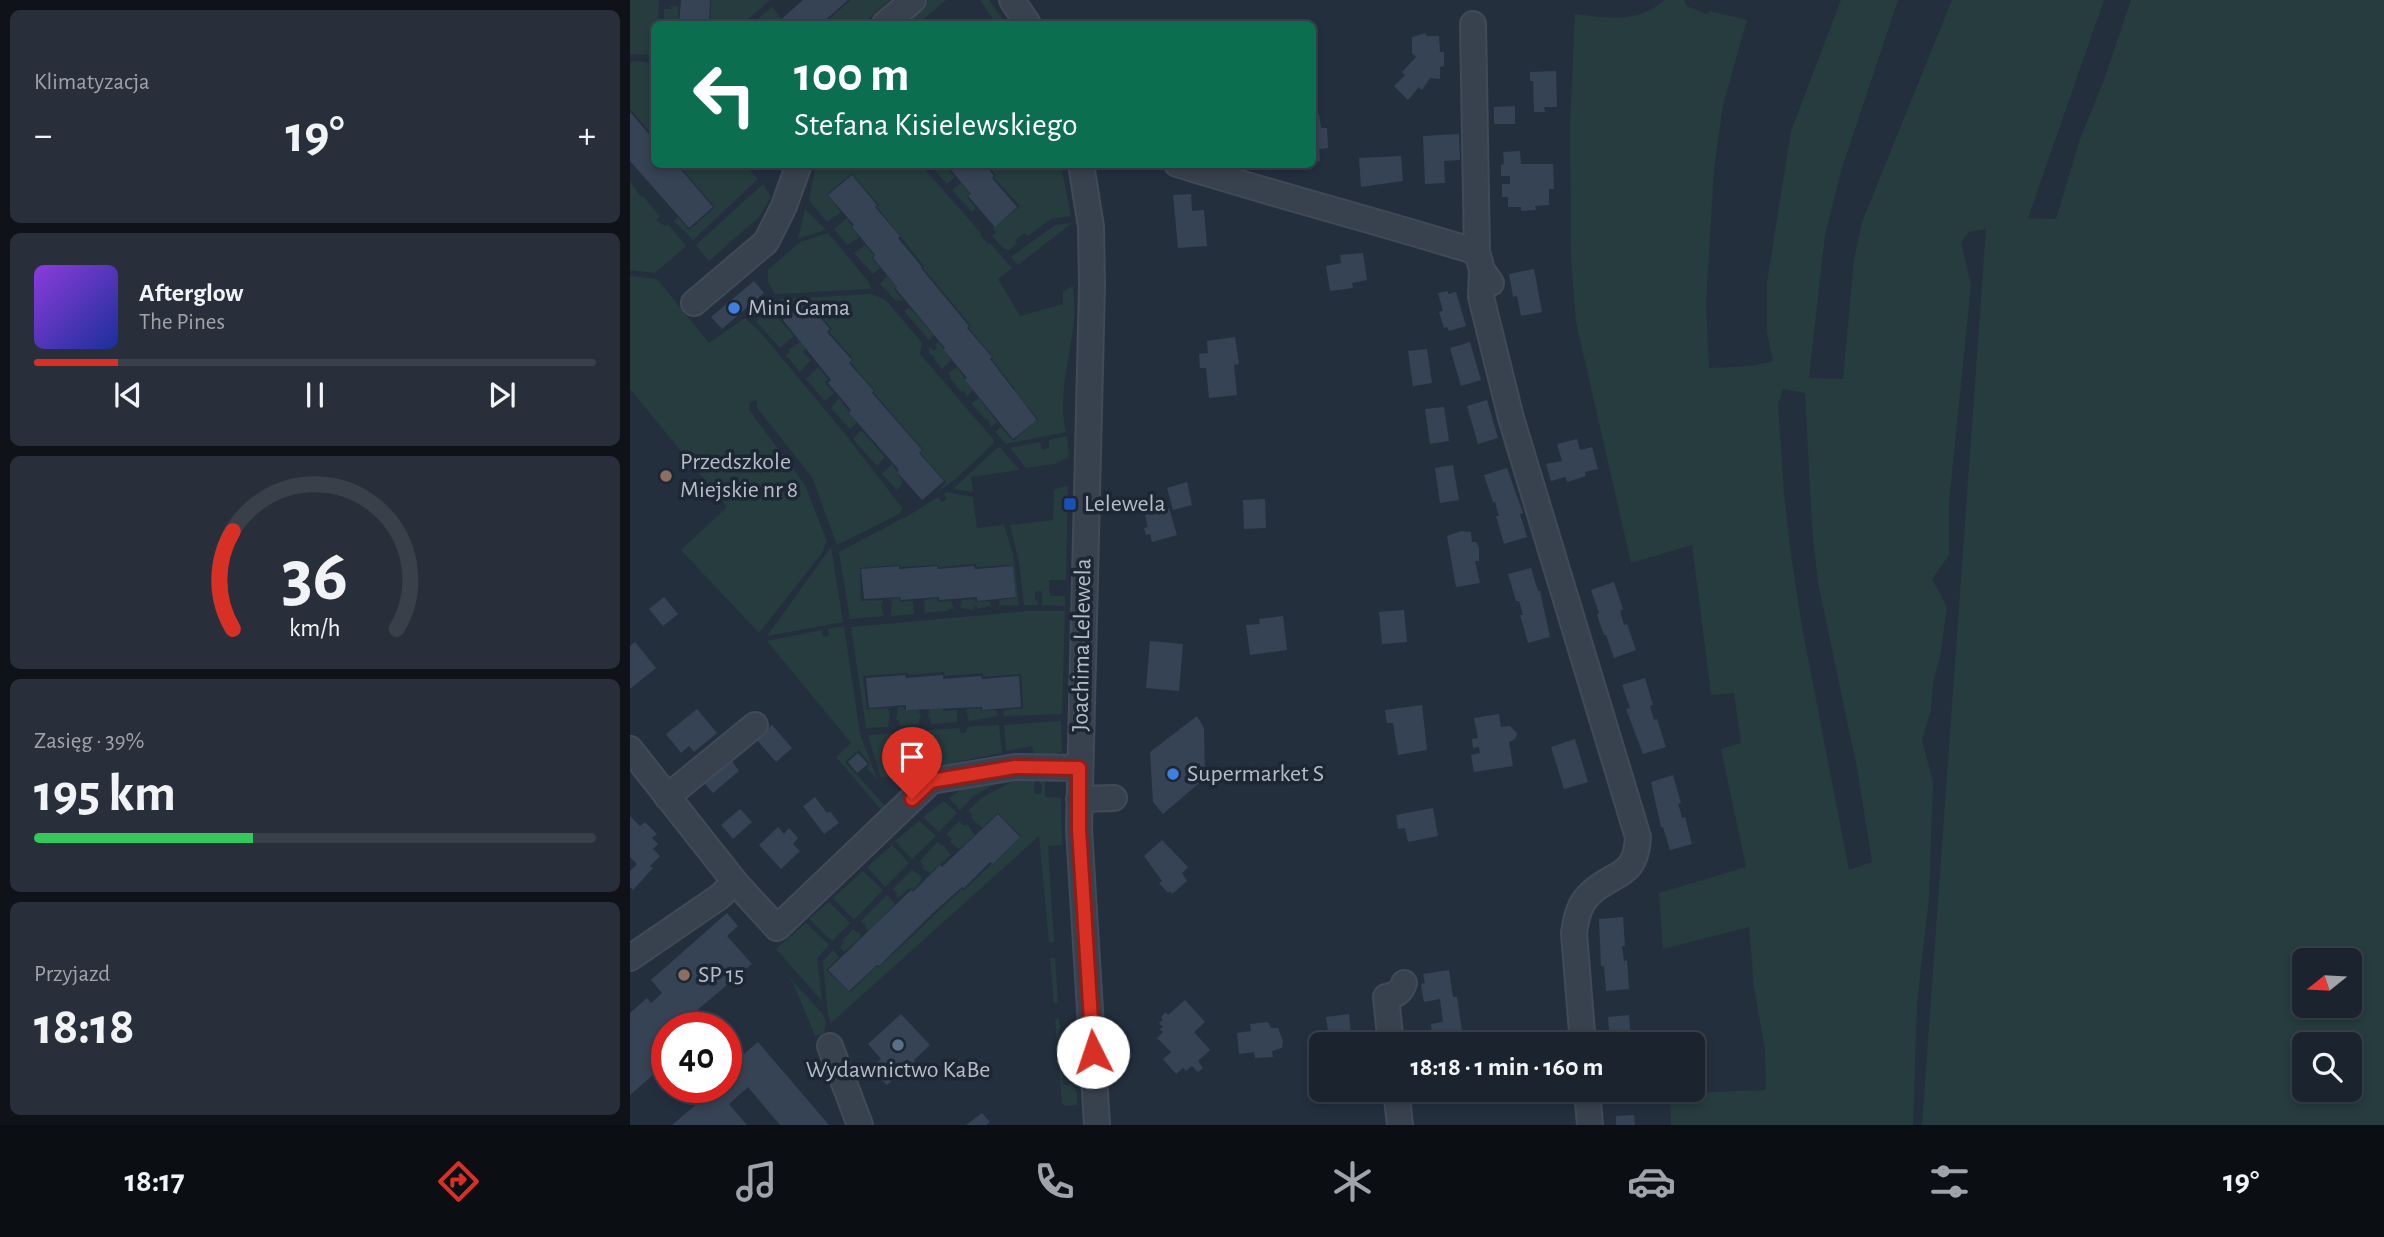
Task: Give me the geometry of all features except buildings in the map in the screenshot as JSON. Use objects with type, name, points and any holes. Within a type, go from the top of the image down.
[{"type":"street","points":[[888,21],[913,0]]},
{"type":"street","points":[[1012,0],[1026,21]]},
{"type":"street","points":[[1473,24],[1481,297],[1511,418],[1638,837],[1637,852],[1627,870],[1590,893],[1577,916],[1574,933],[1582,1032]]},
{"type":"street","points":[[694,303],[766,242],[784,206],[798,168]]},
{"type":"street","name":"Joachima Lelewela","points":[[1082,168],[1091,227],[1093,285],[1079,829],[1097,1125]]},
{"type":"street","points":[[1190,168],[1271,193],[1382,222],[1480,261],[1491,284],[1520,398],[1531,422]]},
{"type":"street","points":[[667,797],[755,725]]},
{"type":"street","points":[[630,749],[735,882],[777,928],[931,781],[1015,767],[1079,768]]},
{"type":"street","points":[[1079,799],[1114,798]]},
{"type":"street","points":[[630,958],[719,897],[735,882]]},
{"type":"street","points":[[1389,1032],[1385,997],[1396,995],[1404,984]]},
{"type":"street","points":[[830,1046],[860,1125]]},
{"type":"street","points":[[1397,1102],[1400,1125]]},
{"type":"street","points":[[1588,1102],[1590,1125]]},
{"type":"green space","points":[[630,0],[659,0],[658,21],[651,21],[651,55],[630,54]]},
{"type":"green space","points":[[711,0],[770,0],[746,21],[710,21]]},
{"type":"green space","points":[[851,0],[890,0],[866,21],[826,21]]},
{"type":"green space","points":[[929,0],[946,0],[922,21],[904,21]]},
{"type":"green space","points":[[980,0],[989,0],[1004,21],[994,21]]},
{"type":"green space","points":[[1664,0],[1684,0],[1686,6],[1707,14],[1710,11],[1747,20],[1723,105],[1714,169],[1706,304],[1709,368],[1753,366],[1773,361],[1767,333],[1767,282],[1791,131],[1841,0],[1898,0],[1841,171],[1825,235],[1809,378],[1843,379],[1854,259],[1862,222],[1952,0],[2104,0],[2028,218],[2056,219],[2080,139],[2104,80],[2131,0],[2384,0],[2384,1125],[1922,1125],[1986,229],[1969,232],[1961,242],[1971,285],[1949,503],[1949,555],[1932,579],[1947,607],[1940,657],[1933,683],[1931,710],[1922,740],[1933,782],[1929,898],[1917,1003],[1913,1125],[1671,1125],[1670,1102],[1705,1102],[1705,1093],[1766,1090],[1765,1050],[1754,987],[1749,927],[1663,949],[1659,893],[1746,867],[1721,749],[1741,743],[1734,693],[1711,695],[1692,545],[1631,563],[1576,322],[1571,259],[1570,125],[1575,14],[1622,18],[1644,13]],"holes":[[[1783,389],[1805,393],[1812,527],[1818,583],[1857,768],[1872,862],[1849,870],[1802,627],[1784,494],[1778,404]]]},
{"type":"green space","points":[[671,6],[678,6],[678,21],[664,21],[664,9],[671,9]]},
{"type":"green space","points":[[772,7],[781,18],[777,21],[756,21]]},
{"type":"green space","points":[[630,63],[651,63],[651,134],[630,109]]},
{"type":"green space","points":[[681,168],[748,168],[758,179],[693,240],[674,221],[678,217],[689,230],[715,207]]},
{"type":"green space","points":[[815,168],[924,168],[980,235],[1012,268],[998,279],[1020,316],[1063,304],[1063,291],[1073,286],[1074,319],[1063,404],[1066,432],[1006,444],[995,432],[1001,427],[1013,441],[1038,419],[1014,391],[992,360],[993,357],[969,328],[971,326],[877,207],[879,205],[852,174],[827,194],[841,212],[827,222],[809,200]]},
{"type":"green space","points":[[933,168],[947,168],[955,177],[947,184]]},
{"type":"green space","points":[[990,168],[1062,168],[1071,216],[1051,219],[1028,236],[1025,233],[1015,240],[1017,244],[1009,250],[1004,249],[992,236],[996,233],[993,228],[1020,206],[994,178],[996,175]]},
{"type":"green space","points":[[630,181],[660,216],[656,220],[665,226],[668,224],[686,246],[655,273],[630,270]]},
{"type":"green space","points":[[961,183],[976,208],[972,212],[952,190]]},
{"type":"green space","points":[[763,184],[771,197],[759,217],[709,261],[696,245]]},
{"type":"green space","points":[[805,209],[826,230],[798,239]]},
{"type":"green space","points":[[847,218],[859,238],[847,245],[834,229]]},
{"type":"green space","points":[[1072,223],[1018,265],[1011,257],[1055,225]]},
{"type":"green space","points":[[828,233],[868,281],[871,289],[775,294],[768,282],[768,270],[800,242]]},
{"type":"green space","points":[[865,245],[880,268],[873,274],[854,253]]},
{"type":"green space","points":[[630,276],[657,279],[709,343],[745,318],[761,333],[842,430],[903,509],[899,514],[837,545],[812,477],[757,408],[757,400],[750,402],[749,410],[805,485],[827,541],[822,553],[759,633],[681,550],[727,507],[630,389]]},
{"type":"green space","points":[[887,276],[897,287],[894,289],[903,301],[895,300],[880,284]]},
{"type":"green space","points":[[871,294],[886,300],[922,343],[920,354],[994,442],[952,482],[937,492],[946,482],[920,453],[923,450],[851,363],[853,359],[829,332],[832,329],[804,298],[779,319],[794,336],[780,348],[756,321],[781,299]]},
{"type":"green space","points":[[909,307],[934,335],[929,340],[904,311]]},
{"type":"green space","points":[[800,342],[806,348],[803,352],[811,360],[800,372],[786,355],[790,352],[788,350]]},
{"type":"green space","points":[[939,342],[951,360],[942,369],[935,357],[929,353],[929,347],[934,351]]},
{"type":"green space","points":[[818,367],[828,379],[825,382],[834,393],[825,401],[806,379]]},
{"type":"green space","points":[[957,367],[973,390],[966,397],[948,373]]},
{"type":"green space","points":[[839,398],[857,423],[850,429],[831,408]]},
{"type":"green space","points":[[979,398],[997,422],[991,427],[988,419],[971,403]]},
{"type":"green space","points":[[861,430],[885,457],[877,466],[853,439]]},
{"type":"green space","points":[[1067,436],[1069,457],[1054,464],[1026,468],[1010,448],[1040,442],[1042,450],[1049,448],[1049,440]]},
{"type":"green space","points":[[997,448],[1001,448],[1019,470],[971,477],[973,492],[953,489]]},
{"type":"green space","points":[[892,464],[903,482],[897,490],[882,474]]},
{"type":"green space","points":[[1068,487],[1066,580],[1049,580],[1050,596],[1065,596],[1065,606],[1042,605],[1042,591],[1035,592],[1038,605],[1024,605],[1019,562],[1010,525],[1053,520],[1054,490]]},
{"type":"green space","points":[[947,492],[973,497],[977,528],[1004,525],[1013,554],[1019,606],[1001,605],[999,608],[1000,600],[1016,598],[1013,565],[900,565],[860,568],[861,601],[883,600],[881,606],[884,616],[850,619],[839,552],[938,497],[942,502],[947,499],[944,494]]},
{"type":"green space","points":[[831,547],[843,622],[767,636]]},
{"type":"green space","points":[[899,598],[900,602],[913,601],[914,614],[891,616],[892,602],[889,599]]},
{"type":"green space","points":[[937,598],[938,602],[951,601],[954,609],[925,613],[924,600]]},
{"type":"green space","points":[[975,599],[976,602],[989,601],[992,608],[960,608],[962,600]]},
{"type":"green space","points":[[1028,611],[1065,611],[1062,714],[1003,716],[1004,710],[1023,708],[1021,674],[983,677],[983,673],[945,676],[944,672],[863,676],[867,709],[888,708],[890,715],[888,727],[866,728],[851,627]]},
{"type":"green space","points":[[844,626],[860,734],[877,779],[867,768],[870,764],[859,750],[845,762],[886,807],[883,812],[836,757],[851,743],[767,641],[822,630],[823,637],[829,636],[828,629]]},
{"type":"green space","points":[[898,707],[904,707],[905,710],[919,709],[919,724],[900,726],[899,720],[896,720]]},
{"type":"green space","points":[[943,708],[943,711],[957,710],[957,722],[931,724],[931,718],[928,718],[929,709]]},
{"type":"green space","points":[[980,708],[981,711],[996,710],[998,716],[969,721],[966,709]]},
{"type":"green space","points":[[1061,721],[1062,751],[1043,761],[1035,761],[1032,746],[1006,751],[1004,725]]},
{"type":"green space","points":[[999,725],[1002,753],[931,767],[928,730],[960,728],[960,733],[966,733],[967,727]]},
{"type":"green space","points":[[923,731],[926,768],[881,778],[868,735]]},
{"type":"green space","points":[[1012,775],[975,795],[960,810],[949,798],[977,779]]},
{"type":"green space","points":[[1017,779],[1035,779],[1034,794],[1041,794],[1040,779],[1045,780],[1045,797],[1061,798],[1062,845],[1048,846],[1054,942],[1049,942],[1039,836],[831,1023],[823,961],[833,950],[839,957],[826,970],[850,992],[962,889],[993,865],[1021,836],[998,813],[982,828],[971,818],[973,816],[968,811],[981,798]]},
{"type":"green space","points":[[944,801],[957,813],[939,832],[923,817]]},
{"type":"green space","points":[[919,821],[936,836],[912,859],[895,841]]},
{"type":"green space","points":[[959,821],[964,826],[967,824],[975,835],[959,849],[950,842],[952,839],[946,834]]},
{"type":"green space","points":[[937,842],[951,855],[930,873],[922,868],[924,866],[920,861]]},
{"type":"green space","points":[[892,845],[909,863],[885,887],[867,867]]},
{"type":"green space","points":[[912,870],[922,879],[913,890],[910,888],[898,898],[893,889]]},
{"type":"green space","points":[[863,871],[883,890],[854,920],[833,898]]},
{"type":"green space","points":[[887,895],[895,904],[869,930],[865,929],[866,926],[861,921]]},
{"type":"green space","points":[[829,902],[850,923],[832,941],[809,919]]},
{"type":"green space","points":[[806,923],[829,945],[817,958],[822,1001],[776,949]]},
{"type":"green space","points":[[853,929],[859,932],[861,937],[844,952],[840,947],[844,943],[842,941]]},
{"type":"green space","points":[[1050,958],[1055,958],[1058,1003],[1054,1003]]},
{"type":"green space","points":[[784,972],[823,1014],[826,1022],[824,1033],[815,1036],[793,983]]},
{"type":"green space","points":[[1059,1018],[1063,1085],[1072,1085],[1077,1092],[1077,1105],[1065,1106],[1062,1103],[1055,1019]]},
{"type":"place","name":"Mini Gama","points":[[734,308]]},
{"type":"place","name":"Przedszkole Miejskie nr 8","points":[[666,476]]},
{"type":"place","name":"Lelewela","points":[[1070,504]]},
{"type":"place","name":"Supermarket S","points":[[1173,774]]},
{"type":"place","name":"SP 15","points":[[684,975]]},
{"type":"place","name":"Wydawnictwo KaBe","points":[[898,1045]]},
{"type":"route","points":[[912,799],[931,781],[1015,767],[1079,768],[1079,829],[1093,1052]]}]
